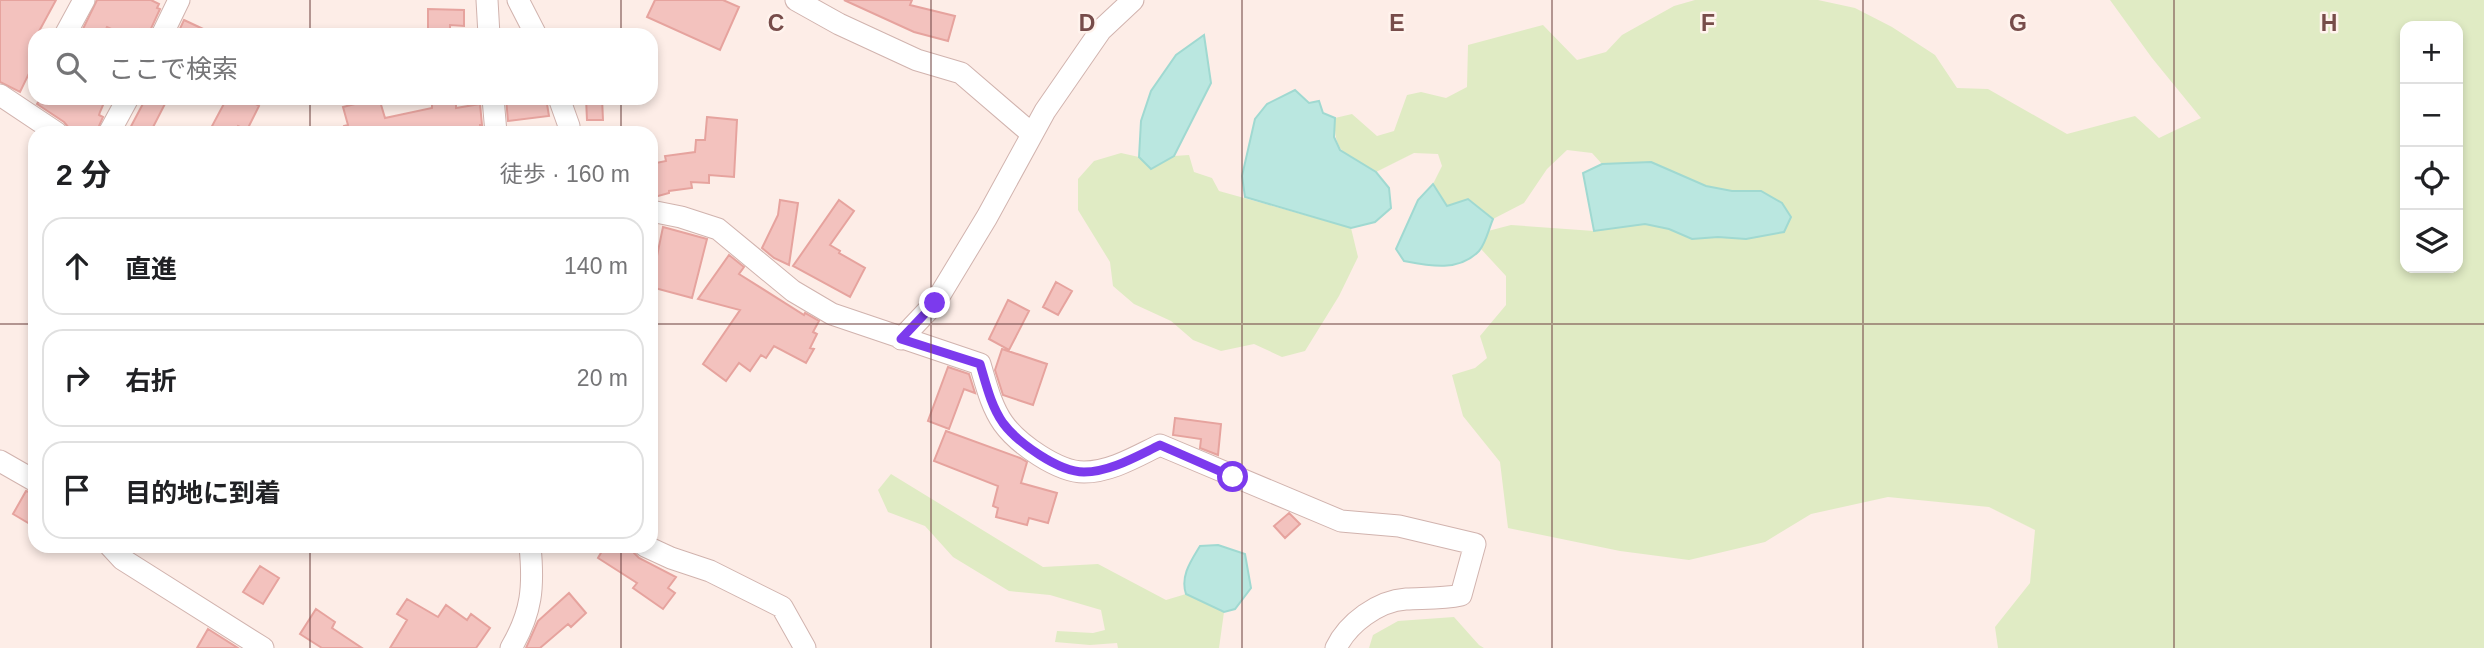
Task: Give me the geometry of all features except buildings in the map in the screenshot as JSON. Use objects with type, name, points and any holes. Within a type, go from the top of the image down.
[{"type":"street","points":[[69,28],[84,0]]},
{"type":"street","points":[[165,28],[179,0]]},
{"type":"street","points":[[487,0],[489,28]]},
{"type":"street","points":[[518,0],[532,28]]},
{"type":"street","points":[[796,0],[839,24],[916,60],[961,73],[1032,135]]},
{"type":"street","points":[[901,339],[935,303],[987,217],[1045,111],[1101,30],[1133,0]]},
{"type":"street","points":[[0,95],[28,102]]},
{"type":"street","points":[[33,105],[51,126]]},
{"type":"street","points":[[113,126],[124,105]]},
{"type":"street","points":[[494,105],[495,126]]},
{"type":"street","points":[[562,105],[569,126]]},
{"type":"street","points":[[658,212],[718,229],[793,291],[832,314],[980,364],[992,402],[1004,424],[1039,456],[1059,466],[1083,472],[1116,465],[1160,445],[1340,521],[1399,526],[1475,544],[1461,595],[1448,598],[1402,599],[1381,605],[1356,622],[1336,648]]},
{"type":"street","points":[[0,461],[28,477]]},
{"type":"street","points":[[658,551],[710,571],[782,607],[805,648]]},
{"type":"street","points":[[116,553],[263,648]]},
{"type":"street","points":[[511,648],[524,624],[533,578],[531,553]]},
{"type":"green space","points":[[1695,0],[1818,0],[1855,8],[1892,27],[1935,55],[1957,88],[1988,89],[2067,134],[2135,116],[2159,138],[2201,118],[2152,58],[2110,0],[2484,0],[2484,648],[1998,648],[1995,627],[2030,583],[2035,530],[1989,507],[1888,497],[1811,514],[1765,542],[1689,560],[1620,551],[1508,528],[1500,462],[1463,416],[1452,375],[1475,368],[1487,358],[1480,336],[1506,305],[1506,276],[1481,249],[1488,231],[1511,225],[1594,231],[1583,173],[1602,164],[1592,153],[1567,150],[1547,169],[1524,203],[1493,219],[1468,199],[1447,206],[1433,184],[1442,166],[1438,154],[1414,153],[1376,172],[1344,153],[1339,147],[1335,118],[1352,114],[1377,136],[1394,131],[1407,95],[1421,92],[1446,98],[1467,87],[1468,45],[1543,25],[1577,60],[1606,52],[1622,35],[1674,6]]},
{"type":"green space","points":[[1121,153],[1139,157],[1151,169],[1174,156],[1189,155],[1194,172],[1212,178],[1219,191],[1351,228],[1358,257],[1339,296],[1305,351],[1282,357],[1254,344],[1221,351],[1193,340],[1171,321],[1134,304],[1113,286],[1110,262],[1078,210],[1078,179],[1094,161]]},
{"type":"green space","points":[[891,474],[1043,567],[1098,564],[1166,600],[1186,594],[1224,612],[1219,648],[1118,648],[1117,643],[1090,645],[1055,642],[1057,631],[1093,633],[1105,630],[1101,610],[1050,595],[1009,591],[953,557],[925,526],[888,512],[878,490]]},
{"type":"green space","points":[[1454,617],[1484,648],[1369,648],[1373,635],[1398,621]]},
{"type":"water","points":[[1204,35],[1211,83],[1174,156],[1151,169],[1139,157],[1141,121],[1151,91],[1176,55]]},
{"type":"water","points":[[1295,90],[1309,103],[1319,101],[1323,113],[1335,118],[1334,137],[1340,150],[1376,172],[1389,188],[1391,208],[1375,222],[1351,228],[1245,197],[1242,176],[1255,119],[1267,104]]},
{"type":"water","points":[[1651,162],[1706,186],[1732,191],[1761,191],[1782,203],[1791,217],[1784,232],[1746,239],[1692,239],[1669,229],[1645,224],[1594,231],[1583,173],[1602,164]]},
{"type":"water","points":[[1433,184],[1447,206],[1468,199],[1493,219],[1479,251],[1471,258],[1453,265],[1434,266],[1404,261],[1396,249],[1418,200]]},
{"type":"water","points":[[1218,545],[1245,554],[1251,588],[1235,609],[1224,612],[1186,594],[1184,581],[1187,569],[1200,546]]},
{"type":"route","points":[[935,303],[901,339],[980,364],[992,402],[1004,424],[1039,456],[1059,466],[1083,472],[1116,465],[1160,445],[1233,477]]}]
